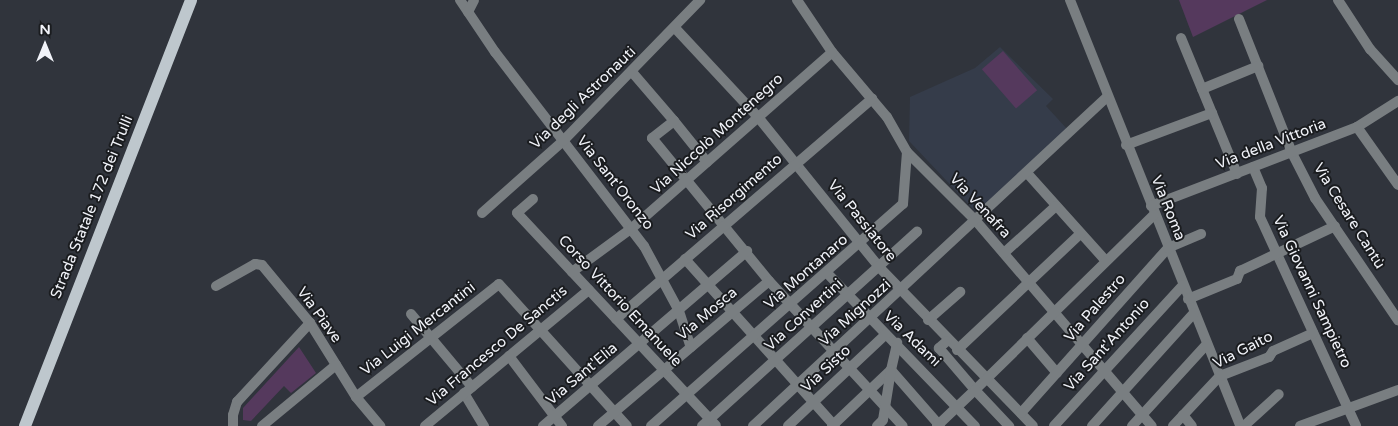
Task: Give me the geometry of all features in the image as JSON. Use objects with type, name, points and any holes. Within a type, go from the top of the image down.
[{"type":"main road","name":"Strada Statale 172 dei Trulli","points":[[25,426],[191,0]]},
{"type":"street","name":"Via Sant'Oronzo","points":[[460,0],[563,141],[632,228],[660,281],[679,311],[691,347]]},
{"type":"street","points":[[468,12],[474,0]]},
{"type":"street","name":"Via degli Astronauti","points":[[482,213],[563,141],[675,28],[700,0]]},
{"type":"street","name":"Via Venafra","points":[[797,0],[832,52],[887,116],[907,152],[976,221],[1152,426]]},
{"type":"street","name":"Via Roma","points":[[1070,0],[1126,145],[1240,426]]},
{"type":"street","points":[[1338,0],[1370,49],[1398,80]]},
{"type":"street","name":"Via Cesare Cantù","points":[[1239,19],[1292,153],[1315,198],[1398,320]]},
{"type":"street","name":"Via Passiatore","points":[[675,28],[758,117],[859,245],[948,341],[1033,426]]},
{"type":"street","points":[[1181,38],[1237,174]]},
{"type":"street","name":"Via Niccolò Montenegro","points":[[572,272],[632,228],[832,52]]},
{"type":"street","points":[[1202,90],[1258,66]]},
{"type":"street","points":[[632,72],[707,162]]},
{"type":"street","name":"Via Mignozzi","points":[[753,426],[901,291],[1107,97]]},
{"type":"street","name":"Via Risorgimento","points":[[616,319],[872,99]]},
{"type":"street","name":"Via della Vittoria","points":[[939,426],[1106,261],[1152,210],[1253,167],[1357,127],[1398,101]]},
{"type":"street","points":[[1126,145],[1212,113]]},
{"type":"street","points":[[674,121],[652,138],[769,281],[903,426]]},
{"type":"street","points":[[1357,127],[1398,185]]},
{"type":"street","name":"Via Montanaro","points":[[651,426],[859,245],[903,204],[907,152]]},
{"type":"street","name":"Via Giovanni Sampietro","points":[[1253,167],[1262,188],[1260,217],[1356,426]]},
{"type":"street","points":[[1027,173],[1106,261]]},
{"type":"street","name":"Corso Vittorio Emanuele","points":[[533,199],[517,213],[687,395],[709,424]]},
{"type":"street","points":[[1004,253],[1056,206]]},
{"type":"street","points":[[1188,299],[1237,280],[1240,271],[1335,226]]},
{"type":"street","name":"Via Convertini","points":[[709,424],[776,360],[917,232]]},
{"type":"street","points":[[957,350],[1081,233]]},
{"type":"street","name":"Via Palestro","points":[[1021,413],[1083,346],[1168,248],[1201,234]]},
{"type":"street","name":"Via Sant'Elia","points":[[542,426],[640,345],[746,252]]},
{"type":"street","points":[[685,260],[814,401],[833,425],[891,370]]},
{"type":"street","name":"Via Piave","points":[[216,286],[258,264],[310,323],[356,396],[380,426]]},
{"type":"street","name":"Via Adami","points":[[827,273],[870,319],[897,343],[958,406],[975,426]]},
{"type":"street","name":"Via Mosca","points":[[598,426],[769,281]]},
{"type":"street","name":"Via Luigi Mercantini","points":[[356,396],[499,284],[539,331]]},
{"type":"street","name":"Via Sant'Antonio","points":[[1054,426],[1182,284]]},
{"type":"street","name":"Via Francesco De Sanctis","points":[[425,426],[589,290]]},
{"type":"street","points":[[928,320],[960,292]]},
{"type":"street","points":[[1092,426],[1194,313]]},
{"type":"street","points":[[411,314],[431,338],[468,390],[484,426]]},
{"type":"street","points":[[234,426],[233,415],[237,402],[310,323]]},
{"type":"street","points":[[539,331],[627,426]]},
{"type":"street","name":"Via Gaito","points":[[1173,426],[1220,376],[1269,356],[1273,351],[1313,333]]},
{"type":"street","name":"Via Sisto","points":[[788,426],[886,334]]},
{"type":"street","points":[[1027,338],[1057,373]]},
{"type":"street","points":[[948,341],[939,348],[1005,425]]},
{"type":"street","points":[[880,424],[886,408],[897,343]]},
{"type":"street","points":[[1132,426],[1207,344]]},
{"type":"street","points":[[509,356],[562,426]]},
{"type":"street","points":[[262,426],[336,365]]},
{"type":"street","points":[[891,370],[939,426]]},
{"type":"street","points":[[1300,426],[1398,390]]},
{"type":"street","points":[[1244,426],[1279,394]]},
{"type":"street","points":[[1183,415],[1192,426]]},
{"type":"shaded area","points":[[1179,0],[1267,0],[1193,37]]},
{"type":"shaded area","points":[[1000,47],[1053,99],[1046,106],[1068,130],[977,213],[909,141],[910,97],[975,68]]},
{"type":"shaded area","points":[[1003,51],[1037,90],[1016,109],[982,69]]},
{"type":"shaded area","points":[[299,347],[316,373],[291,393],[284,386],[251,421],[243,420],[243,408]]}]
